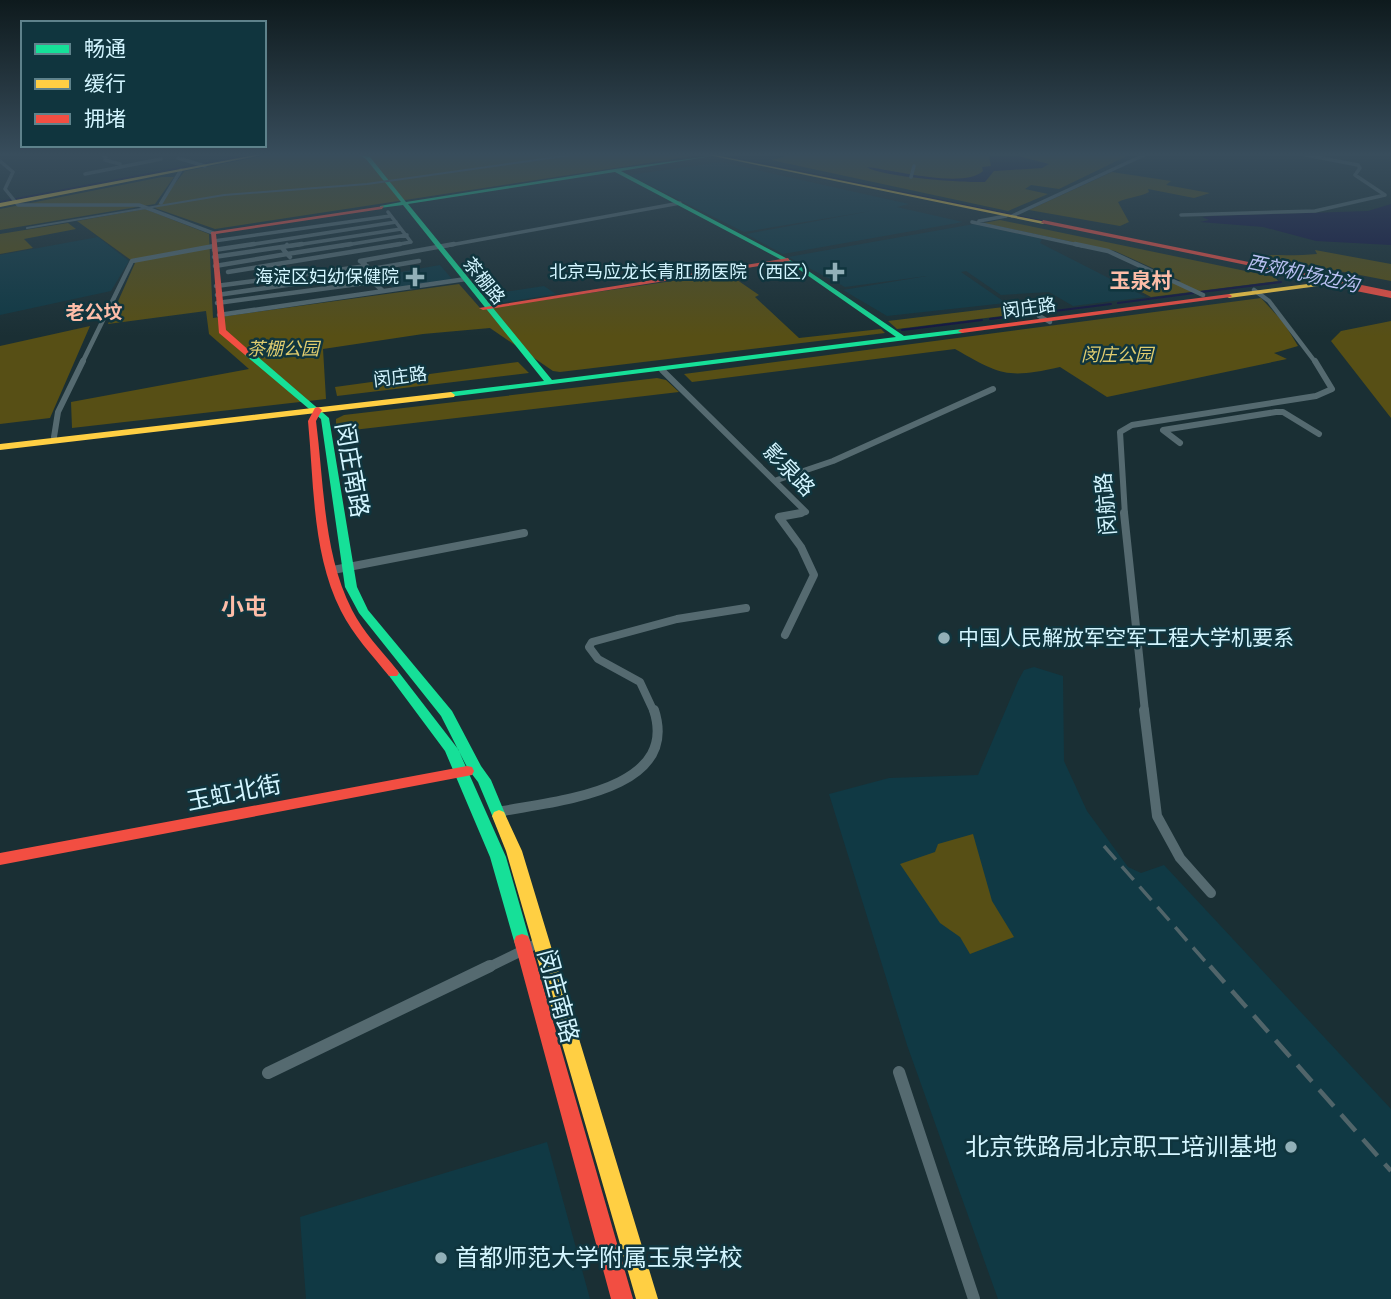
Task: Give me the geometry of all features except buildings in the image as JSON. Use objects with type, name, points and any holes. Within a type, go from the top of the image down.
[{"type":"street","points":[[157,216],[214,249],[288,254],[407,235]]},
{"type":"street","points":[[214,249],[269,229],[341,216]]},
{"type":"street","points":[[269,229],[376,216]]},
{"type":"street","points":[[228,272],[411,242],[390,216]]},
{"type":"street","name":"茶棚路","points":[[407,216],[486,307],[536,374],[548,380]]},
{"type":"street","points":[[372,269],[360,261],[609,216]]},
{"type":"street","points":[[704,216],[792,262],[850,298],[899,336]]},
{"type":"street","points":[[1009,216],[972,222],[1118,254],[1200,293]]},
{"type":"street","points":[[1016,216],[1391,295]]},
{"type":"street","points":[[55,435],[58,412],[132,261],[396,222]]},
{"type":"street","points":[[269,229],[287,245],[283,249],[296,262]]},
{"type":"street","points":[[214,249],[285,247],[401,229]]},
{"type":"street","points":[[214,249],[222,331],[315,410]]},
{"type":"street","points":[[217,300],[363,274],[372,269],[419,261]]},
{"type":"street","points":[[486,307],[792,262]]},
{"type":"street","points":[[286,264],[297,274]]},
{"type":"street","points":[[217,300],[297,274],[365,264]]},
{"type":"street","points":[[363,274],[383,291]]},
{"type":"street","points":[[217,300],[383,291],[463,280]]},
{"type":"street","points":[[217,300],[373,282]]},
{"type":"street","name":"闵庄路","points":[[0,445],[55,435],[402,402],[663,372],[899,336],[1330,283]]},
{"type":"street","name":"闵庄路","points":[[0,445],[315,410],[793,348],[812,354],[1200,293],[1257,292]]},
{"type":"street","name":"闵航路","points":[[1212,893],[1180,858],[1157,816],[1133,614],[1118,438],[1125,428],[1132,425],[1316,396],[1332,389],[1327,377],[1284,321],[1257,292]]},
{"type":"street","name":"闵庄路","points":[[454,396],[548,380],[663,372]]},
{"type":"street","name":"影泉路","points":[[663,372],[806,512],[779,517],[801,547],[814,575],[785,635]]},
{"type":"street","points":[[776,480],[833,461],[993,389]]},
{"type":"street","name":"闵庄南路","points":[[622,1299],[498,857],[451,750],[347,612],[333,570],[312,421],[315,410],[325,418],[351,587],[363,611],[447,714],[475,769],[484,780],[514,851],[647,1299]]},
{"type":"street","points":[[1180,443],[1163,430],[1276,412],[1283,412],[1319,434]]},
{"type":"street","points":[[333,570],[524,533]]},
{"type":"street","points":[[498,812],[609,786],[631,777],[653,752],[660,725],[644,688],[630,674],[595,657],[589,646],[592,642],[677,619],[746,608]]},
{"type":"street","name":"玉虹北街","points":[[0,859],[475,769]]},
{"type":"street","points":[[268,1073],[540,942]]},
{"type":"street","points":[[899,1072],[974,1299]]},
{"type":"shaded area","points":[[711,216],[843,216],[744,232]]},
{"type":"shaded area","points":[[846,216],[935,216],[963,222],[783,254],[746,234]]},
{"type":"shaded area","points":[[1391,216],[1391,245],[1316,241],[1263,227],[1200,222],[1209,220],[1202,217]]},
{"type":"shaded area","points":[[974,224],[1042,239],[1040,243],[1146,297],[1073,306],[1049,292],[1001,295],[966,271],[961,272],[1006,303],[887,316],[843,290],[927,276],[845,287],[788,257]]},
{"type":"shaded area","points":[[98,237],[129,261],[111,291],[0,315],[0,255]]},
{"type":"shaded area","name":"海淀区妇幼保健院","points":[[440,265],[452,279],[393,288],[378,276]]},
{"type":"shaded area","points":[[544,286],[556,294],[500,303],[489,302],[484,295]]},
{"type":"shaded area","points":[[1034,667],[1063,676],[1064,761],[1087,811],[1128,867],[1141,873],[1164,865],[1391,1109],[1391,1299],[998,1299],[907,1045],[829,794],[889,778],[978,775],[1018,681],[1024,670]]},
{"type":"shaded area","name":"首都师范大学附属玉泉学校","points":[[547,1142],[590,1299],[306,1299],[300,1217]]},
{"type":"green space","points":[[0,216],[86,216],[0,230]]},
{"type":"green space","name":"茶棚公园","points":[[107,216],[162,216],[209,234],[213,318],[459,284],[481,309],[727,273],[759,295],[755,297],[799,338],[881,329],[885,333],[560,372],[553,371],[490,328],[423,334],[323,349],[326,399],[72,428],[71,402],[249,369],[209,334],[206,311],[108,324],[135,263],[77,221]]},
{"type":"green space","points":[[177,216],[303,216],[215,229]]},
{"type":"green space","points":[[1061,216],[1125,216],[1129,222],[1120,226]]},
{"type":"green space","points":[[1000,220],[1275,277],[1278,281],[1151,297],[1132,287],[1181,281],[1115,251],[983,223]]},
{"type":"green space","points":[[68,223],[76,229],[24,239],[33,248],[0,254],[0,234]]},
{"type":"green space","points":[[1315,250],[1391,264],[1391,281],[1255,255],[1317,254]]},
{"type":"green space","name":"闵庄公园","points":[[1261,298],[1284,323],[1298,346],[1274,353],[1287,359],[1107,397],[1060,367],[1028,373],[1005,372],[955,349],[692,382],[684,374]]},
{"type":"green space","points":[[1012,306],[1025,313],[897,329],[888,321]]},
{"type":"green space","points":[[1391,321],[1391,418],[1331,341],[1341,331]]},
{"type":"green space","points":[[90,326],[50,418],[0,424],[0,346]]},
{"type":"green space","points":[[518,362],[529,373],[337,396],[335,387]]},
{"type":"green space","points":[[657,378],[666,380],[679,392],[336,432],[336,419],[344,415]]},
{"type":"green space","points":[[973,834],[992,901],[1014,937],[970,954],[960,937],[940,923],[900,864],[935,852],[938,844]]},
{"type":"waterway","name":"西郊机场边沟","points":[[1018,216],[1319,277]]},
{"type":"waterway","points":[[1201,292],[1281,282]]},
{"type":"waterway","points":[[1118,303],[1194,293]]},
{"type":"waterway","points":[[990,319],[1111,304]]},
{"type":"waterway","points":[[902,330],[982,320]]},
{"type":"tram line","points":[[27,228],[101,216]]},
{"type":"railway","points":[[1104,846],[1211,968]]},
{"type":"railway","points":[[1210,966],[1391,1171]]},
{"type":"traffic: fast","points":[[415,216],[550,383]]},
{"type":"traffic: fast","points":[[702,216],[799,267],[901,337]]},
{"type":"traffic: fast","points":[[451,395],[962,331]]},
{"type":"traffic: fast","points":[[248,353],[325,418],[351,587],[363,611],[447,714],[475,769],[484,780],[499,816]]},
{"type":"traffic: fast","points":[[393,673],[451,749],[498,857],[522,941]]},
{"type":"traffic: slow","points":[[1011,216],[1043,222]]},
{"type":"traffic: slow","points":[[1229,296],[1339,282]]},
{"type":"traffic: slow","points":[[0,447],[451,395]]},
{"type":"traffic: slow","points":[[499,816],[514,851],[647,1299]]},
{"type":"traffic: jam","points":[[248,353],[222,331],[213,233],[326,216]]},
{"type":"traffic: jam","points":[[1043,222],[1391,293]]},
{"type":"traffic: jam","points":[[483,308],[788,260]]},
{"type":"traffic: jam","points":[[1321,282],[1391,296]]},
{"type":"traffic: jam","points":[[962,331],[1229,296]]},
{"type":"traffic: jam","points":[[318,410],[312,421],[322,520],[331,570],[347,612],[393,673]]},
{"type":"traffic: jam","points":[[0,859],[467,771]]},
{"type":"traffic: jam","points":[[522,941],[622,1299]]},
{"type":"place","name":"北京马应龙长青肛肠医院（西区）","points":[[835,272]]},
{"type":"place","name":"海淀区妇幼保健院","points":[[415,277]]},
{"type":"place","name":"中国人民解放军空军工程大学机要系","points":[[944,638]]},
{"type":"place","name":"北京铁路局北京职工培训基地","points":[[1291,1147]]},
{"type":"place","name":"首都师范大学附属玉泉学校","points":[[441,1258]]},
{"type":"district","name":"玉泉村","points":[[1141,281]]},
{"type":"district","name":"老公坟","points":[[94,312]]},
{"type":"district","name":"小屯","points":[[244,607]]}]
